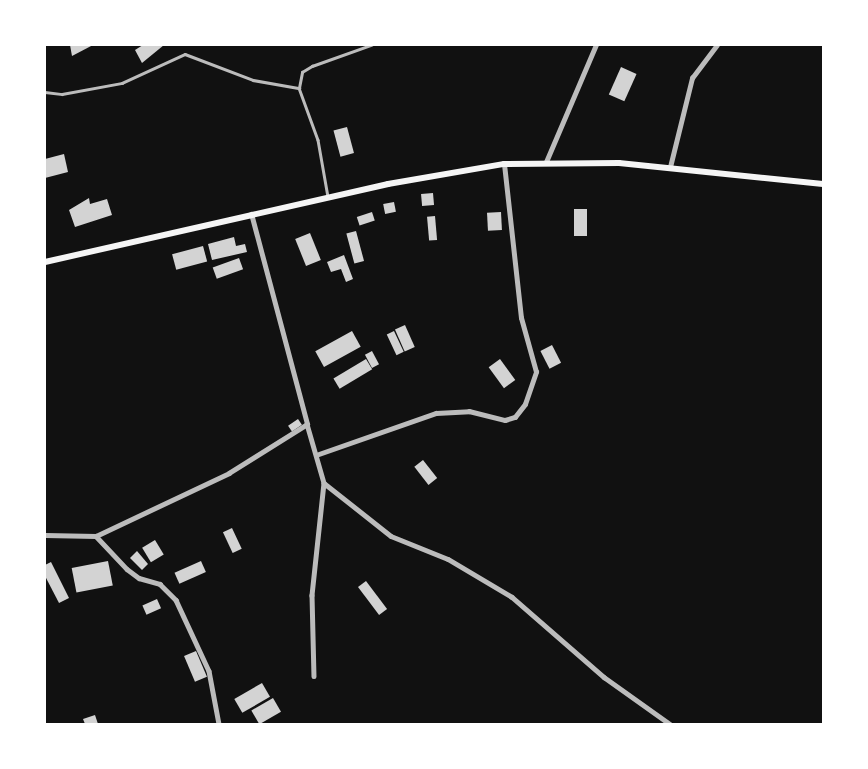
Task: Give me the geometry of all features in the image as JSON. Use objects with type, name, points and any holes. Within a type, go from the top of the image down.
[{"type":"main road","points":[[45,262],[251,214],[504,164],[546,162],[670,167],[823,184]]},
{"type":"street","points":[[546,162],[596,45]]},
{"type":"street","points":[[670,167],[692,78],[717,45]]},
{"type":"street","points":[[316,456],[436,413],[470,411],[505,420],[516,416],[525,404],[536,372],[521,318],[504,164]]},
{"type":"street","points":[[251,214],[324,483],[312,595],[314,676]]},
{"type":"street","points":[[45,535],[96,536],[229,473],[307,424]]},
{"type":"street","points":[[324,483],[391,536],[448,559],[512,597],[604,677],[670,724]]},
{"type":"street","points":[[96,536],[127,569],[139,578],[160,584],[176,600],[209,671],[219,724]]},
{"type":"lane","points":[[328,198],[318,140],[299,88],[302,72],[312,66],[371,45]]},
{"type":"lane","points":[[45,92],[62,94],[122,83],[185,54],[253,80],[299,88]]},
{"type":"building","points":[[70,45],[93,45],[72,56]]},
{"type":"building","points":[[143,45],[164,45],[142,63],[135,50]]},
{"type":"building","points":[[621,67],[637,74],[624,101],[609,94]]},
{"type":"building","points":[[347,127],[354,153],[340,157],[333,131]]},
{"type":"building","points":[[64,154],[68,172],[45,178],[45,159]]},
{"type":"building","points":[[433,193],[434,205],[422,206],[421,194]]},
{"type":"building","points":[[89,198],[90,204],[107,199],[112,215],[75,227],[69,210]]},
{"type":"building","points":[[394,202],[396,212],[385,214],[383,204]]},
{"type":"building","points":[[574,209],[587,209],[587,236],[574,236]]},
{"type":"building","points":[[372,212],[375,221],[360,226],[357,217]]},
{"type":"building","points":[[501,212],[502,230],[488,231],[487,213]]},
{"type":"building","points":[[435,216],[437,240],[429,241],[427,217]]},
{"type":"building","points":[[356,231],[364,261],[354,264],[346,234]]},
{"type":"building","points":[[310,233],[321,260],[306,266],[295,239]]},
{"type":"building","points":[[234,237],[236,246],[245,244],[247,252],[212,260],[208,244]]},
{"type":"building","points":[[203,246],[207,261],[176,270],[172,254]]},
{"type":"building","points":[[344,255],[353,279],[346,282],[341,269],[331,272],[327,262]]},
{"type":"building","points":[[239,258],[243,269],[217,279],[213,268]]},
{"type":"building","points":[[405,325],[415,347],[405,351],[395,329]]},
{"type":"building","points":[[352,331],[361,347],[324,367],[315,351]]},
{"type":"building","points":[[394,331],[404,352],[396,355],[387,334]]},
{"type":"building","points":[[552,345],[561,363],[549,369],[540,351]]},
{"type":"building","points":[[372,351],[379,364],[372,368],[365,355]]},
{"type":"building","points":[[366,359],[372,369],[340,389],[333,379]]},
{"type":"building","points":[[500,359],[515,380],[504,388],[489,367]]},
{"type":"building","points":[[298,419],[302,425],[292,432],[288,426]]},
{"type":"building","points":[[423,460],[437,478],[428,485],[414,467]]},
{"type":"building","points":[[232,528],[242,549],[233,553],[223,532]]},
{"type":"building","points":[[155,540],[164,555],[151,562],[142,548]]},
{"type":"building","points":[[137,551],[148,564],[142,570],[130,558]]},
{"type":"building","points":[[108,561],[113,586],[76,593],[72,568]]},
{"type":"building","points":[[201,561],[206,572],[179,584],[175,573]]},
{"type":"building","points":[[51,562],[69,598],[59,603],[45,576],[45,565]]},
{"type":"building","points":[[366,581],[387,609],[379,615],[358,587]]},
{"type":"building","points":[[157,599],[161,608],[146,615],[142,606]]},
{"type":"building","points":[[196,651],[207,677],[195,682],[184,656]]},
{"type":"building","points":[[262,683],[270,697],[242,713],[234,699]]},
{"type":"building","points":[[273,698],[281,712],[259,724],[251,710]]},
{"type":"building","points":[[95,715],[98,724],[85,724],[83,719]]}]
